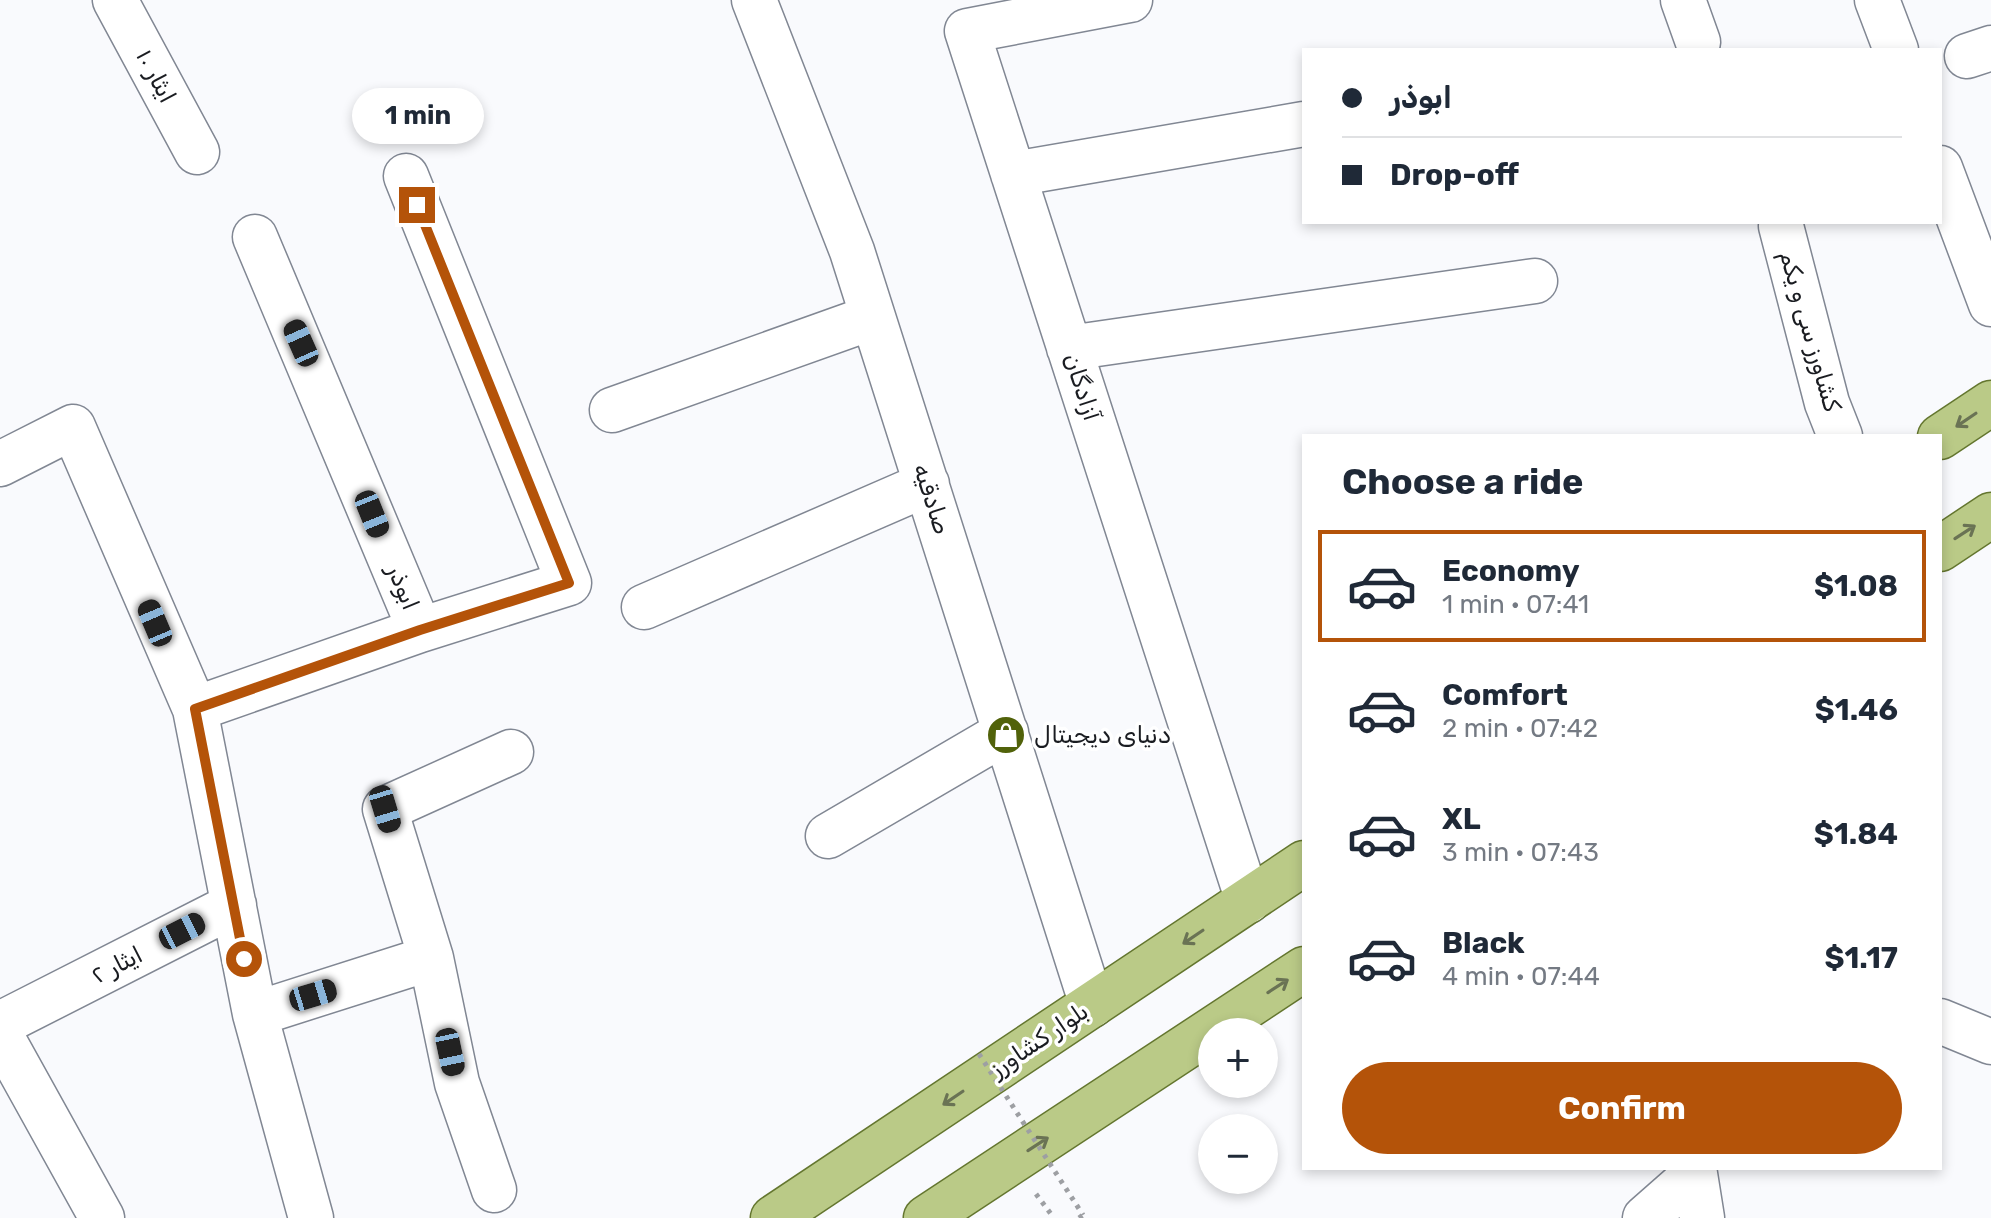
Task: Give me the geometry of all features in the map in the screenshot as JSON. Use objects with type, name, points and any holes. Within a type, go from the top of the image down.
[{"type":"main road","points":[[1942,436],[1991,403]]},
{"type":"main road","points":[[1942,548],[1991,515]]},
{"type":"main road","name":"بلوار کشاورز","points":[[773,1218],[1302,864]]},
{"type":"main road","points":[[926,1218],[1302,970]]},
{"type":"street","name":"ایثار ۱۰","points":[[115,0],[197,152]]},
{"type":"street","name":"صادقیه","points":[[754,0],[852,251],[1092,1005]]},
{"type":"street","name":"آزادگان","points":[[1130,0],[967,31],[1248,901]]},
{"type":"street","points":[[1683,0],[1698,42]]},
{"type":"street","points":[[1877,0],[1895,48]]},
{"type":"street","points":[[1013,174],[1302,124]]},
{"type":"street","points":[[1942,173],[1991,304]]},
{"type":"street","points":[[406,176],[569,583],[420,630]]},
{"type":"street","name":"كشاورز سی و يكم","points":[[1781,226],[1827,403],[1839,434]]},
{"type":"street","name":"ابوذر","points":[[195,709],[420,630],[255,237]]},
{"type":"street","points":[[1069,348],[1535,281]]},
{"type":"street","points":[[612,410],[873,317]]},
{"type":"street","points":[[0,464],[73,427],[195,709],[255,1014],[311,1218]]},
{"type":"street","points":[[644,607],[927,484]]},
{"type":"street","points":[[828,836],[1006,732]]},
{"type":"street","points":[[494,1190],[457,1083],[431,958],[385,809],[511,752]]},
{"type":"street","name":"ایثار ۲","points":[[0,1024],[234,905]]},
{"type":"street","points":[[255,1014],[431,958]]},
{"type":"street","points":[[1942,1022],[1991,1042]]},
{"type":"street","points":[[0,1034],[102,1218]]},
{"type":"street","points":[[1645,1218],[1692,1171]]},
{"type":"street","points":[[1692,1171],[1702,1218]]},
{"type":"path","points":[[979,1054],[1081,1216]]},
{"type":"place","name":"دنیای دیجیتال","points":[[1006,735]]},
{"type":"route","points":[[244,959],[195,709],[420,630],[569,583],[417,205]]}]
